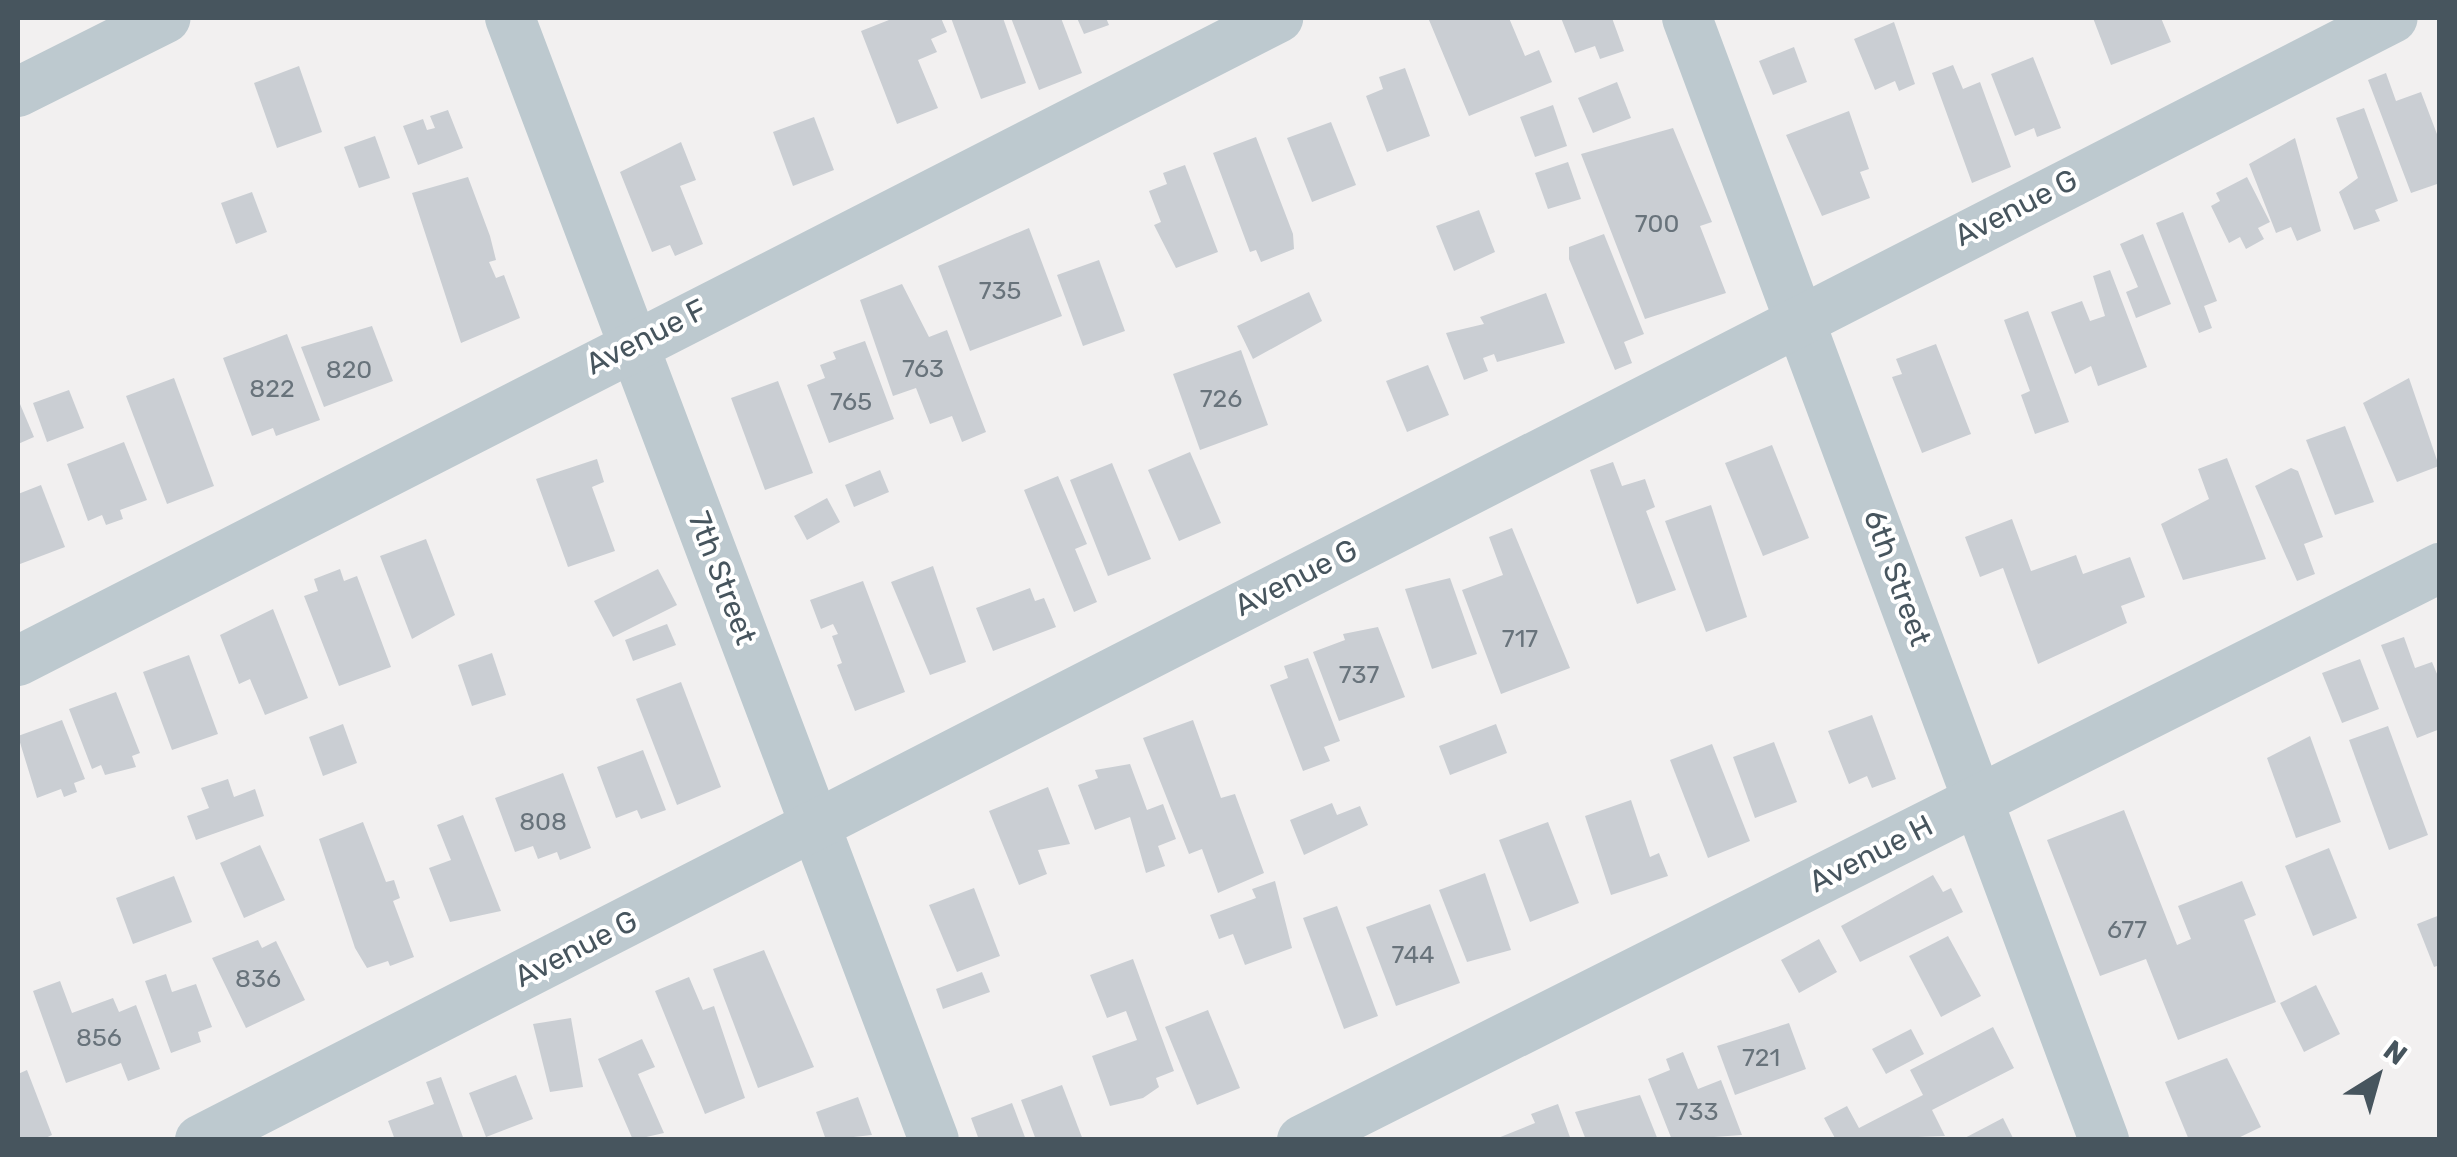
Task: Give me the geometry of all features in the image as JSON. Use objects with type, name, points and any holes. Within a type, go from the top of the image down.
[{"type":"street","points":[[18,92],[166,18]]},
{"type":"street","name":"7th Street","points":[[510,18],[934,1140]]},
{"type":"street","name":"Avenue F","points":[[18,661],[633,343],[1278,18]]},
{"type":"street","name":"6th Street","points":[[1687,18],[2104,1140]]},
{"type":"street","name":"Avenue G","points":[[200,1140],[816,827],[1801,317],[2393,18]]},
{"type":"street","name":"Avenue H","points":[[1302,1140],[2440,568]]},
{"type":"building","points":[[894,18],[941,18],[947,32],[931,39],[937,52],[918,60],[938,108],[897,124],[861,31]]},
{"type":"building","points":[[951,18],[1003,18],[1026,83],[981,99]]},
{"type":"building","points":[[1011,18],[1061,18],[1082,73],[1039,90]]},
{"type":"building","points":[[1077,18],[1106,18],[1109,25],[1084,34]]},
{"type":"building","points":[[1509,18],[1525,56],[1539,50],[1552,82],[1469,116],[1429,20]]},
{"type":"building","points":[[1561,18],[1612,18],[1624,51],[1600,59],[1595,46],[1575,53]]},
{"type":"building","points":[[2093,18],[2161,18],[2171,42],[2111,65]]},
{"type":"building","points":[[1894,22],[1915,84],[1899,91],[1895,81],[1875,90],[1854,39]]},
{"type":"building","points":[[1794,47],[1807,82],[1773,95],[1759,61]]},
{"type":"building","points":[[2033,57],[2061,128],[2037,137],[2034,128],[2015,136],[1991,74]]},
{"type":"building","points":[[1953,65],[1963,89],[1980,82],[2011,167],[1972,183],[1932,73]]},
{"type":"building","points":[[299,66],[322,132],[277,148],[254,83]]},
{"type":"building","points":[[1405,68],[1430,136],[1387,152],[1366,96],[1383,89],[1379,77]]},
{"type":"building","points":[[2386,73],[2396,101],[2421,92],[2440,142],[2440,183],[2411,193],[2368,80]]},
{"type":"building","points":[[1617,82],[1631,118],[1593,133],[1578,98]]},
{"type":"building","points":[[1553,105],[1567,146],[1535,157],[1520,117]]},
{"type":"building","points":[[2364,108],[2398,201],[2375,210],[2380,221],[2354,230],[2339,192],[2358,178],[2336,118]]},
{"type":"building","points":[[448,110],[463,148],[418,165],[403,126],[423,119],[427,130],[435,128],[430,116]]},
{"type":"building","points":[[1849,111],[1869,169],[1860,172],[1870,198],[1822,216],[1786,135]]},
{"type":"building","points":[[814,117],[834,170],[793,186],[773,132]]},
{"type":"building","points":[[1331,122],[1356,185],[1312,202],[1287,138]]},
{"type":"building","points":[[1673,128],[1712,222],[1700,226],[1726,293],[1645,319],[1581,154]]},
{"type":"building","points":[[375,136],[390,178],[359,188],[344,147]]},
{"type":"building","points":[[1256,137],[1293,234],[1294,249],[1261,262],[1256,250],[1250,252],[1213,153]]},
{"type":"building","points":[[2295,138],[2321,231],[2297,241],[2291,227],[2276,233],[2249,164]]},
{"type":"building","points":[[681,142],[696,180],[680,186],[703,244],[675,256],[670,245],[652,252],[620,172]]},
{"type":"building","points":[[1568,162],[1581,199],[1548,209],[1535,173]]},
{"type":"building","points":[[1185,165],[1218,252],[1176,268],[1154,225],[1161,222],[1149,191],[1167,184],[1163,173]]},
{"type":"building","points":[[468,177],[496,260],[489,262],[496,278],[504,275],[520,318],[461,343],[412,193]]},
{"type":"building","points":[[2247,177],[2270,222],[2258,228],[2264,239],[2246,249],[2240,237],[2229,243],[2211,206],[2220,201],[2216,193]]},
{"type":"building","points":[[252,192],[267,232],[236,244],[221,203]]},
{"type":"building","points":[[1479,210],[1495,252],[1454,271],[1436,226]]},
{"type":"building","points":[[2183,212],[2217,301],[2204,306],[2212,328],[2199,333],[2156,223]]},
{"type":"building","points":[[1029,228],[1062,316],[970,351],[938,266]]},
{"type":"building","points":[[1604,234],[1644,334],[1624,342],[1632,363],[1615,370],[1569,259],[1569,247]]},
{"type":"building","points":[[2143,234],[2171,304],[2136,318],[2126,292],[2138,287],[2120,244]]},
{"type":"building","points":[[1099,260],[1125,331],[1083,346],[1057,275]]},
{"type":"building","points":[[2110,270],[2147,367],[2098,386],[2091,366],[2075,374],[2051,312],[2082,301],[2090,321],[2105,316],[2093,276]]},
{"type":"building","points":[[902,284],[929,337],[947,330],[986,432],[962,442],[952,416],[930,424],[916,388],[893,396],[860,300]]},
{"type":"building","points":[[1309,292],[1322,321],[1253,359],[1237,326]]},
{"type":"building","points":[[1546,293],[1565,343],[1497,362],[1494,354],[1483,358],[1488,371],[1464,380],[1446,333],[1484,324],[1480,317]]},
{"type":"building","points":[[2028,311],[2069,422],[2035,434],[2021,395],[2030,391],[2004,320]]},
{"type":"building","points":[[372,326],[393,381],[324,407],[301,347]]},
{"type":"building","points":[[287,334],[320,420],[276,436],[273,428],[252,436],[223,358]]},
{"type":"building","points":[[865,341],[894,419],[829,443],[807,385],[825,378],[820,365],[836,359],[833,352]]},
{"type":"building","points":[[1936,344],[1971,434],[1922,453],[1892,377],[1902,374],[1896,359]]},
{"type":"building","points":[[1241,350],[1268,425],[1200,450],[1173,374]]},
{"type":"building","points":[[1428,365],[1449,415],[1407,432],[1386,381]]},
{"type":"building","points":[[174,378],[214,486],[167,504],[126,396]]},
{"type":"building","points":[[2409,378],[2439,466],[2397,482],[2363,403]]},
{"type":"building","points":[[778,381],[813,473],[765,490],[731,398]]},
{"type":"building","points":[[69,390],[84,428],[47,442],[33,403]]},
{"type":"building","points":[[18,405],[34,437],[18,444]]},
{"type":"building","points":[[2345,426],[2374,502],[2335,515],[2306,440]]},
{"type":"building","points":[[124,442],[147,500],[120,510],[123,519],[106,525],[102,515],[88,521],[67,464]]},
{"type":"building","points":[[1772,445],[1809,538],[1763,556],[1725,463]]},
{"type":"building","points":[[1190,452],[1221,523],[1179,541],[1148,470]]},
{"type":"building","points":[[2227,458],[2266,559],[2183,580],[2161,524],[2209,499],[2198,469]]},
{"type":"building","points":[[597,459],[604,482],[592,487],[615,551],[568,567],[536,479]]},
{"type":"building","points":[[1613,462],[1622,486],[1645,479],[1655,507],[1646,511],[1676,590],[1637,604],[1590,470]]},
{"type":"building","points":[[1112,463],[1151,559],[1108,576],[1070,480]]},
{"type":"building","points":[[2291,468],[2298,471],[2323,537],[2304,544],[2315,574],[2297,581],[2255,486]]},
{"type":"building","points":[[880,470],[889,492],[854,507],[845,485]]},
{"type":"building","points":[[1058,476],[1087,544],[1075,549],[1097,602],[1074,612],[1024,490]]},
{"type":"building","points":[[41,485],[65,547],[20,564],[18,494]]},
{"type":"building","points":[[827,498],[840,522],[807,540],[794,516]]},
{"type":"building","points":[[1711,505],[1747,617],[1706,632],[1665,521]]},
{"type":"building","points":[[2012,519],[2031,571],[2076,555],[2083,574],[2130,557],[2145,597],[2121,606],[2127,623],[2038,664],[2003,568],[1980,577],[1965,537]]},
{"type":"building","points":[[1512,528],[1570,668],[1501,694],[1462,590],[1503,575],[1489,537]]},
{"type":"building","points":[[426,539],[455,615],[412,639],[380,556]]},
{"type":"building","points":[[933,566],[966,662],[930,675],[891,582]]},
{"type":"building","points":[[340,569],[344,581],[357,576],[391,667],[339,686],[304,596],[318,591],[314,579]]},
{"type":"building","points":[[658,569],[677,605],[613,637],[594,601]]},
{"type":"building","points":[[1450,578],[1477,654],[1432,669],[1405,589]]},
{"type":"building","points":[[863,581],[905,692],[855,711],[837,665],[842,663],[832,636],[838,634],[833,624],[821,629],[810,600]]},
{"type":"building","points":[[1030,588],[1035,601],[1044,598],[1056,627],[993,651],[976,608]]},
{"type":"building","points":[[273,609],[308,698],[265,715],[250,679],[239,684],[220,635]]},
{"type":"building","points":[[667,624],[676,645],[633,661],[625,640]]},
{"type":"building","points":[[1378,627],[1405,697],[1339,721],[1313,652],[1345,640],[1343,634]]},
{"type":"building","points":[[2404,637],[2415,668],[2432,662],[2440,681],[2440,729],[2417,738],[2381,645]]},
{"type":"building","points":[[492,653],[506,695],[472,706],[458,665]]},
{"type":"building","points":[[189,655],[218,734],[172,750],[143,672]]},
{"type":"building","points":[[1308,658],[1340,741],[1324,747],[1330,761],[1303,771],[1270,685],[1288,678],[1284,666]]},
{"type":"building","points":[[2360,659],[2379,709],[2342,723],[2322,673]]},
{"type":"building","points":[[681,682],[721,787],[677,805],[636,699]]},
{"type":"building","points":[[116,692],[140,753],[132,756],[136,767],[105,775],[101,765],[92,769],[69,709]]},
{"type":"building","points":[[1872,715],[1896,779],[1872,788],[1867,776],[1849,784],[1828,731]]},
{"type":"building","points":[[62,720],[85,779],[74,783],[77,792],[64,797],[61,789],[37,798],[18,736]]},
{"type":"building","points":[[1193,720],[1221,798],[1235,794],[1264,873],[1218,893],[1202,849],[1189,854],[1143,738]]},
{"type":"building","points":[[343,724],[357,763],[323,776],[309,737]]},
{"type":"building","points":[[1496,724],[1507,753],[1450,775],[1439,746]]},
{"type":"building","points":[[2388,726],[2428,835],[2389,850],[2349,740]]},
{"type":"building","points":[[2310,736],[2341,822],[2296,838],[2267,758]]},
{"type":"building","points":[[1774,742],[1797,802],[1755,818],[1733,757]]},
{"type":"building","points":[[1712,744],[1750,841],[1708,858],[1670,760]]},
{"type":"building","points":[[643,750],[666,810],[641,819],[637,810],[616,818],[597,767]]},
{"type":"building","points":[[1130,764],[1147,810],[1163,804],[1176,839],[1158,846],[1165,866],[1146,873],[1130,817],[1095,830],[1078,785],[1098,778],[1095,770]]},
{"type":"building","points":[[563,773],[591,848],[560,860],[557,852],[538,859],[533,846],[515,852],[495,798]]},
{"type":"building","points":[[228,779],[234,797],[255,789],[264,816],[196,840],[187,816],[209,808],[201,788]]},
{"type":"building","points":[[1048,787],[1070,844],[1038,850],[1047,874],[1019,885],[989,811]]},
{"type":"building","points":[[1631,800],[1650,857],[1659,853],[1668,876],[1611,895],[1585,816]]},
{"type":"building","points":[[1332,803],[1337,815],[1360,806],[1368,825],[1304,855],[1290,820]]},
{"type":"building","points":[[2124,810],[2177,945],[2191,939],[2178,906],[2242,881],[2256,915],[2244,920],[2276,1002],[2178,1040],[2146,959],[2100,976],[2047,840]]},
{"type":"building","points":[[463,815],[501,911],[450,922],[429,868],[451,860],[437,825]]},
{"type":"building","points":[[363,822],[386,882],[394,880],[400,898],[393,901],[414,957],[390,966],[388,961],[367,968],[355,948],[319,839]]},
{"type":"building","points":[[1548,822],[1579,903],[1530,922],[1499,840]]},
{"type":"building","points":[[260,845],[285,900],[244,918],[220,863]]},
{"type":"building","points":[[2329,848],[2357,918],[2313,936],[2285,866]]},
{"type":"building","points":[[1485,873],[1511,950],[1467,962],[1439,890]]},
{"type":"building","points":[[1933,875],[1943,892],[1951,888],[1963,912],[1860,962],[1841,926]]},
{"type":"building","points":[[174,876],[192,922],[133,944],[116,898]]},
{"type":"building","points":[[1275,881],[1292,948],[1245,965],[1233,934],[1219,939],[1210,915],[1256,898],[1252,889]]},
{"type":"building","points":[[974,888],[1000,956],[957,972],[929,905]]},
{"type":"building","points":[[1430,904],[1460,983],[1396,1006],[1366,927]]},
{"type":"building","points":[[1337,906],[1378,1016],[1344,1029],[1303,918]]},
{"type":"building","points":[[2440,915],[2440,965],[2434,967],[2417,924]]},
{"type":"building","points":[[1948,936],[1981,996],[1941,1017],[1909,956]]},
{"type":"building","points":[[1819,939],[1837,972],[1799,993],[1781,960]]},
{"type":"building","points":[[258,940],[262,948],[276,941],[305,1000],[246,1028],[212,958]]},
{"type":"building","points":[[764,950],[814,1067],[758,1088],[713,969]]},
{"type":"building","points":[[1133,959],[1174,1071],[1156,1078],[1159,1087],[1143,1098],[1110,1106],[1092,1056],[1137,1040],[1126,1011],[1107,1018],[1090,975]]},
{"type":"building","points":[[982,972],[990,992],[943,1009],[936,989]]},
{"type":"building","points":[[166,974],[172,992],[196,984],[212,1027],[198,1032],[201,1042],[171,1053],[145,981]]},
{"type":"building","points":[[689,977],[703,1010],[714,1006],[745,1098],[705,1114],[655,991]]},
{"type":"building","points":[[60,981],[72,1013],[113,998],[119,1012],[136,1005],[160,1069],[128,1081],[121,1063],[66,1083],[33,991]]},
{"type":"building","points":[[2316,985],[2340,1034],[2304,1052],[2280,1003]]},
{"type":"building","points":[[1208,1010],[1240,1088],[1197,1105],[1165,1027]]},
{"type":"building","points":[[571,1018],[583,1087],[550,1092],[533,1024]]},
{"type":"building","points":[[1789,1023],[1806,1069],[1735,1095],[1717,1046]]},
{"type":"building","points":[[1993,1027],[2014,1068],[1932,1110],[1945,1136],[1836,1140],[1824,1118],[1847,1106],[1859,1128],[1923,1095],[1910,1070]]},
{"type":"building","points":[[1911,1029],[1924,1054],[1886,1074],[1872,1049]]},
{"type":"building","points":[[642,1039],[655,1067],[638,1074],[664,1133],[633,1140],[598,1059]]},
{"type":"building","points":[[1683,1052],[1698,1089],[1721,1080],[1742,1135],[1672,1140],[1648,1079],[1670,1070],[1666,1059]]},
{"type":"building","points":[[2227,1058],[2261,1127],[2234,1140],[2189,1140],[2165,1082]]},
{"type":"building","points":[[27,1070],[52,1135],[41,1140],[18,1140],[18,1074]]},
{"type":"building","points":[[516,1075],[533,1119],[486,1137],[469,1093]]},
{"type":"building","points":[[441,1077],[464,1140],[395,1140],[388,1121],[434,1104],[426,1082]]},
{"type":"building","points":[[1062,1085],[1083,1140],[1036,1140],[1021,1100]]},
{"type":"building","points":[[1640,1095],[1658,1140],[1586,1140],[1575,1112]]},
{"type":"building","points":[[858,1097],[872,1135],[826,1140],[816,1112]]},
{"type":"building","points":[[1012,1103],[1026,1140],[979,1140],[971,1118]]},
{"type":"building","points":[[1558,1104],[1571,1140],[1493,1140],[1535,1123],[1531,1114]]},
{"type":"building","points":[[2003,1118],[2014,1140],[1961,1140]]}]
